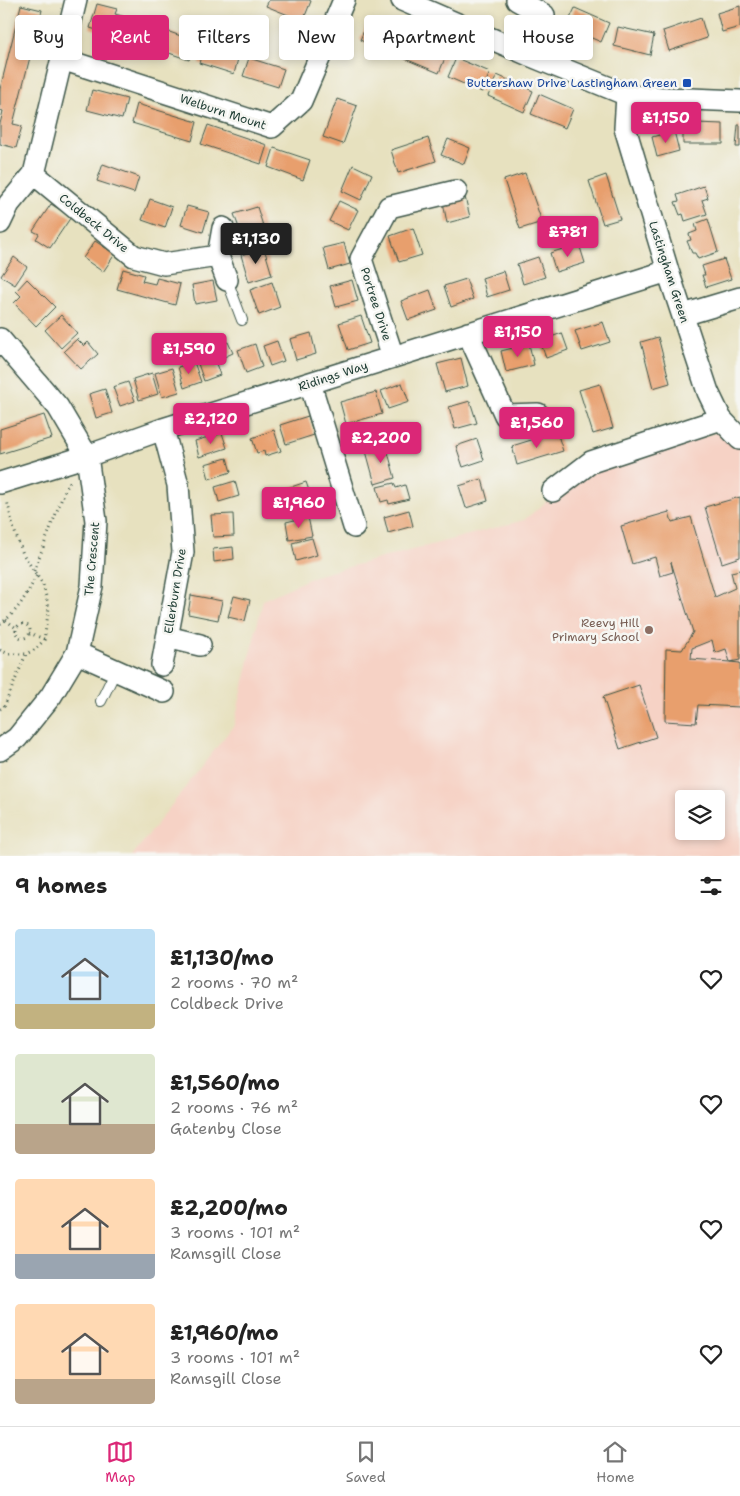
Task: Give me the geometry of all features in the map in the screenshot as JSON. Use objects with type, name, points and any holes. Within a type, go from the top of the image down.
[{"type":"street","points":[[72,15],[76,0]]},
{"type":"street","name":"Welburn Mount","points":[[65,60],[272,127],[301,101],[344,0]]},
{"type":"street","points":[[517,0],[544,15]]},
{"type":"street","points":[[407,1],[504,44]]},
{"type":"street","points":[[0,223],[4,201],[34,174],[62,60]]},
{"type":"street","points":[[541,60],[627,95],[740,101]]},
{"type":"street","name":"Lastingham Green","points":[[627,95],[625,128],[668,271],[708,392],[721,419],[740,439]]},
{"type":"street","name":"Coldbeck Drive","points":[[34,174],[134,256],[164,264],[218,256]]},
{"type":"street","name":"Portree Drive","points":[[393,356],[361,259],[389,207],[456,191]]},
{"type":"street","points":[[223,228],[218,256],[227,280]]},
{"type":"street","name":"Ridings Way","points":[[2,483],[163,429],[668,271]]},
{"type":"street","points":[[683,315],[740,298]]},
{"type":"street","points":[[468,333],[505,414],[538,414]]},
{"type":"street","name":"The Crescent","points":[[0,339],[58,407],[87,456],[96,521],[92,586],[77,653],[51,696],[17,738],[0,750]]},
{"type":"street","points":[[310,383],[354,527]]},
{"type":"street","points":[[553,491],[591,462],[721,419]]},
{"type":"street","name":"Ellerburn Drive","points":[[162,665],[183,552],[178,485],[163,429]]},
{"type":"street","points":[[167,636],[200,645]]},
{"type":"street","points":[[77,653],[164,692]]},
{"type":"lane","points":[[227,280],[242,320]]},
{"type":"lane","points":[[101,701],[116,670]]},
{"type":"path","points":[[34,570],[71,481]]},
{"type":"path","points":[[0,650],[9,654],[26,654],[36,649],[44,639],[49,608],[44,585],[23,554],[2,483]]},
{"type":"path","points":[[0,624],[24,600],[37,575]]},
{"type":"path","points":[[6,620],[16,628],[20,638],[27,637],[29,633]]},
{"type":"path","points":[[16,628],[24,624],[29,629],[29,633]]},
{"type":"path","points":[[29,633],[44,639]]},
{"type":"path","points":[[0,709],[4,707],[26,654]]},
{"type":"shaded area","points":[[718,432],[740,445],[740,856],[132,856],[234,725],[263,600],[315,576],[524,520],[583,472]]},
{"type":"building","points":[[269,0],[311,1],[305,15],[288,15],[266,6]]},
{"type":"building","points":[[97,4],[117,9],[115,14],[118,15],[94,15]]},
{"type":"building","points":[[21,5],[42,10],[41,15],[18,15]]},
{"type":"building","points":[[740,6],[740,27],[722,32],[717,13]]},
{"type":"building","points":[[575,8],[591,15],[572,15]]},
{"type":"building","points":[[593,16],[609,23],[601,42],[593,39]]},
{"type":"building","points":[[701,18],[707,38],[669,51],[663,31]]},
{"type":"building","points":[[618,27],[654,35],[650,55],[614,46]]},
{"type":"building","points":[[15,29],[15,60],[29,60],[13,124],[22,126],[16,148],[0,144],[0,124],[3,111],[0,110],[0,89]]},
{"type":"building","points":[[364,30],[364,42],[360,40]]},
{"type":"building","points":[[169,32],[179,35],[179,56],[169,53]]},
{"type":"building","points":[[200,60],[238,60],[234,74],[199,63]]},
{"type":"building","points":[[248,60],[255,60],[284,69],[278,87],[243,76]]},
{"type":"building","points":[[408,60],[444,60],[439,73]]},
{"type":"building","points":[[455,60],[461,60],[490,72],[482,92],[448,77]]},
{"type":"building","points":[[497,75],[533,91],[524,112],[488,96]]},
{"type":"building","points":[[92,90],[127,99],[122,119],[87,110]]},
{"type":"building","points":[[539,94],[573,109],[565,128],[531,114]]},
{"type":"building","points":[[337,99],[357,106],[343,144],[323,137]]},
{"type":"building","points":[[137,104],[197,122],[192,141],[132,123]]},
{"type":"building","points":[[696,123],[723,124],[723,144],[683,144],[683,130],[696,130]]},
{"type":"building","points":[[208,125],[267,145],[261,164],[201,144]]},
{"type":"building","points":[[738,125],[740,125],[740,147],[736,147]]},
{"type":"building","points":[[674,131],[679,151],[657,157],[652,137]]},
{"type":"building","points":[[428,138],[436,161],[398,173],[391,150]]},
{"type":"building","points":[[448,139],[470,148],[464,164],[441,155]]},
{"type":"building","points":[[274,148],[310,160],[303,180],[268,167]]},
{"type":"building","points":[[103,164],[139,177],[134,193],[97,181]]},
{"type":"building","points":[[353,165],[372,174],[361,200],[342,191]]},
{"type":"building","points":[[525,173],[542,222],[520,229],[504,180]]},
{"type":"building","points":[[606,175],[620,219],[603,224],[589,181]]},
{"type":"building","points":[[704,186],[708,198],[702,200],[707,214],[685,221],[683,214],[680,215],[675,202],[679,201],[677,195]]},
{"type":"building","points":[[465,197],[470,217],[447,223],[443,202]]},
{"type":"building","points":[[150,199],[172,207],[165,228],[142,220]]},
{"type":"building","points":[[339,201],[358,210],[348,230],[329,221]]},
{"type":"building","points":[[51,204],[71,217],[50,248],[36,239],[39,234],[33,231]]},
{"type":"building","points":[[187,206],[209,212],[203,232],[181,225]]},
{"type":"building","points":[[257,207],[266,235],[244,242],[234,214]]},
{"type":"building","points":[[708,219],[718,252],[698,259],[695,253],[692,253],[687,241],[691,240],[689,234],[697,231],[695,224]]},
{"type":"building","points":[[413,228],[422,255],[399,262],[390,236]]},
{"type":"building","points":[[95,241],[115,254],[103,272],[83,258]]},
{"type":"building","points":[[344,243],[350,264],[329,270],[323,248]]},
{"type":"building","points":[[579,244],[585,263],[556,272],[550,253]]},
{"type":"building","points":[[264,248],[272,275],[249,282],[241,255]]},
{"type":"building","points":[[14,257],[27,267],[15,285],[1,276]]},
{"type":"building","points":[[538,257],[545,277],[523,284],[517,264]]},
{"type":"building","points":[[724,259],[731,279],[706,287],[702,275],[705,275],[702,266]]},
{"type":"building","points":[[123,269],[144,275],[142,281],[155,284],[157,278],[180,284],[175,305],[117,289]]},
{"type":"building","points":[[503,271],[509,290],[487,297],[482,278]]},
{"type":"building","points":[[27,279],[55,307],[36,326],[14,303],[21,296],[16,291]]},
{"type":"building","points":[[466,279],[473,299],[451,307],[444,286]]},
{"type":"building","points":[[352,280],[358,301],[336,307],[330,286]]},
{"type":"building","points":[[213,281],[217,300],[195,304],[192,285]]},
{"type":"building","points":[[272,282],[280,307],[259,315],[250,290]]},
{"type":"building","points":[[430,290],[437,310],[408,320],[401,301]]},
{"type":"building","points":[[61,315],[77,333],[61,348],[45,330]]},
{"type":"building","points":[[361,316],[370,343],[348,350],[339,323]]},
{"type":"building","points":[[603,322],[610,342],[582,351],[575,331]]},
{"type":"building","points":[[311,333],[316,354],[296,360],[290,339]]},
{"type":"building","points":[[562,333],[568,350],[546,358],[540,341]]},
{"type":"building","points":[[658,337],[670,383],[653,388],[641,342]]},
{"type":"building","points":[[77,339],[84,346],[88,342],[98,354],[81,369],[64,351]]},
{"type":"building","points":[[277,341],[284,361],[270,366],[263,346]]},
{"type":"building","points":[[228,342],[233,353],[222,358],[217,346]]},
{"type":"building","points":[[255,344],[262,367],[246,373],[238,350]]},
{"type":"building","points":[[529,344],[534,365],[506,372],[501,351]]},
{"type":"building","points":[[213,355],[220,375],[204,381],[197,361]]},
{"type":"building","points":[[461,358],[468,386],[445,392],[437,364]]},
{"type":"building","points":[[194,362],[201,382],[184,388],[178,367]]},
{"type":"building","points":[[172,368],[179,392],[162,397],[155,373]]},
{"type":"building","points":[[152,373],[158,394],[139,400],[133,379]]},
{"type":"building","points":[[128,382],[135,401],[120,406],[113,387]]},
{"type":"building","points":[[402,383],[409,402],[388,409],[381,391]]},
{"type":"building","points":[[600,384],[613,428],[593,434],[579,390]]},
{"type":"building","points":[[105,389],[112,413],[96,418],[89,394]]},
{"type":"building","points":[[376,392],[382,414],[346,424],[340,402]]},
{"type":"building","points":[[470,401],[477,423],[455,429],[449,407]]},
{"type":"building","points":[[44,415],[52,438],[0,454],[0,429]]},
{"type":"building","points":[[308,416],[314,435],[286,444],[280,425]]},
{"type":"building","points":[[274,430],[281,451],[265,456],[264,451],[257,453],[252,438]]},
{"type":"building","points":[[557,432],[563,451],[517,465],[512,446]]},
{"type":"building","points":[[222,433],[227,448],[199,457],[195,441]]},
{"type":"building","points":[[477,439],[484,460],[463,467],[456,446]]},
{"type":"building","points":[[386,445],[395,478],[375,484],[366,451]]},
{"type":"building","points":[[227,458],[231,472],[209,479],[205,464]]},
{"type":"building","points":[[482,479],[488,501],[466,508],[459,486]]},
{"type":"building","points":[[235,481],[239,496],[219,502],[215,487]]},
{"type":"building","points":[[306,482],[314,505],[307,507],[309,512],[294,517],[285,489]]},
{"type":"building","points":[[394,483],[396,488],[405,485],[409,499],[389,504],[388,500],[381,502],[377,487]]},
{"type":"building","points":[[740,497],[740,557],[722,563],[705,507]]},
{"type":"building","points":[[409,510],[413,526],[388,533],[384,517]]},
{"type":"building","points":[[669,512],[672,522],[691,517],[715,597],[735,588],[731,572],[740,570],[740,660],[730,662],[740,663],[740,707],[698,705],[696,723],[665,721],[666,649],[682,650],[693,632],[671,562],[673,572],[660,576],[655,557],[632,564],[621,526]],"holes":[[[712,640],[715,653],[726,649],[730,662],[691,659],[692,648]]]},
{"type":"building","points":[[233,514],[234,536],[213,537],[211,515]]},
{"type":"building","points":[[308,517],[312,536],[289,540],[286,522]]},
{"type":"building","points":[[312,538],[317,555],[296,561],[292,543]]},
{"type":"building","points":[[233,547],[234,559],[214,562],[213,549]]},
{"type":"building","points":[[191,595],[222,601],[218,620],[188,614]]},
{"type":"building","points":[[234,596],[250,600],[245,621],[228,617]]},
{"type":"building","points":[[639,685],[656,737],[620,749],[603,697]]},
{"type":"place","name":"Buttershaw Drive Lastingham Green","points":[[687,83]]},
{"type":"place","name":"Reevy Hill Primary School","points":[[649,630]]}]
